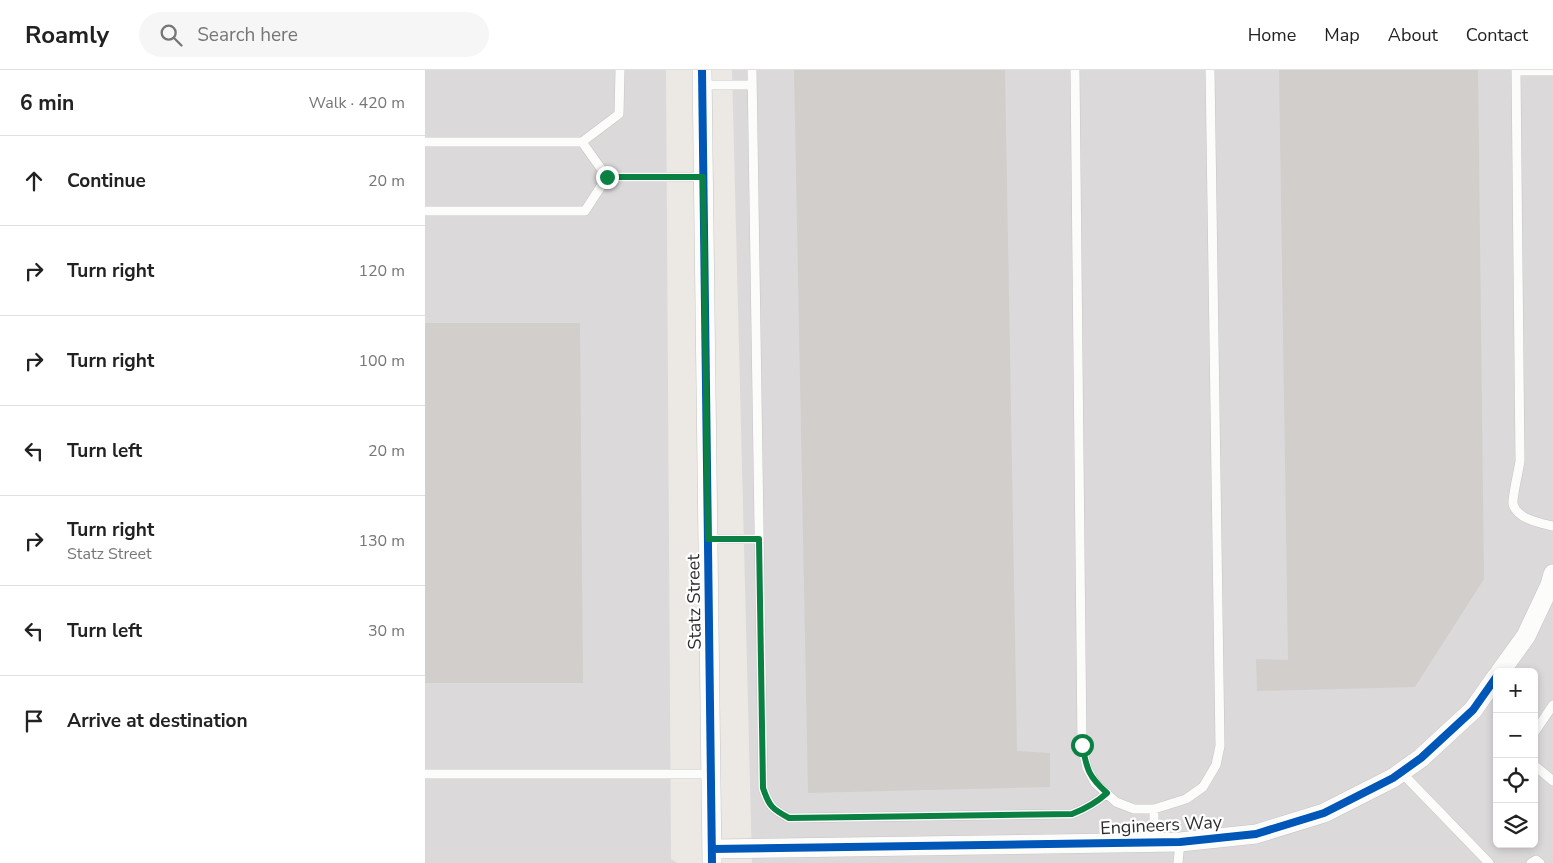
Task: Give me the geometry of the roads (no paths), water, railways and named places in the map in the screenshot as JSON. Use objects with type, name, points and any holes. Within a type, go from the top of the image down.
[{"type":"street","name":"Statz Street","points":[[702,78],[712,856]]},
{"type":"street","points":[[1503,668],[1526,636],[1550,585],[1553,574]]},
{"type":"street","name":"Engineers Way","points":[[712,856],[1180,842],[1257,834],[1324,814],[1393,778],[1421,758],[1473,710],[1493,682]]},
{"type":"lane","points":[[425,142],[582,142],[619,114],[620,70]]},
{"type":"lane","points":[[752,70],[763,788],[767,801],[772,808],[789,818],[1072,814],[1084,810],[1107,793]]},
{"type":"lane","points":[[1075,70],[1082,745],[1087,768],[1095,782],[1116,802],[1134,809],[1154,809],[1186,799],[1203,787],[1216,765],[1220,746],[1210,70]]},
{"type":"lane","points":[[1553,71],[1516,71],[1520,461],[1513,503],[1518,513],[1531,520],[1553,526]]},
{"type":"lane","points":[[702,78],[752,85]]},
{"type":"lane","points":[[582,142],[607,177]]},
{"type":"lane","points":[[607,177],[703,177]]},
{"type":"lane","points":[[425,211],[585,211],[607,177]]},
{"type":"lane","points":[[708,539],[759,539]]},
{"type":"lane","points":[[1538,727],[1553,705]]},
{"type":"lane","points":[[1538,768],[1553,781]]},
{"type":"lane","points":[[1401,772],[1489,863]]},
{"type":"lane","points":[[425,774],[711,774]]},
{"type":"lane","points":[[1154,809],[1154,842]]},
{"type":"lane","points":[[1178,863],[1180,842]]},
{"type":"lane","points":[[1531,863],[1536,860],[1540,863]]}]
